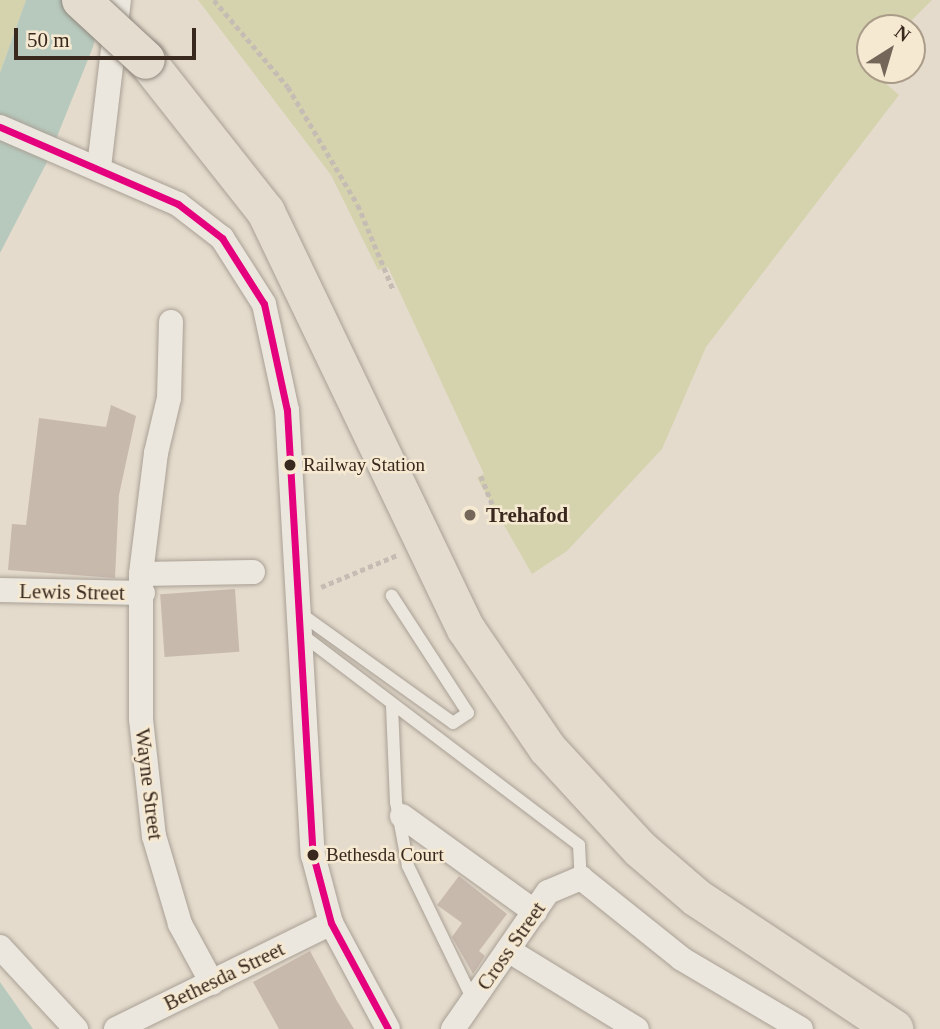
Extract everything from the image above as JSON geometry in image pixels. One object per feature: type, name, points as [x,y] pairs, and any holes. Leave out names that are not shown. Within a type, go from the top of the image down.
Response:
[{"type":"main road","points":[[81,0],[146,60],[266,212],[466,629],[548,749],[640,849],[697,898],[894,1029]]},
{"type":"street","points":[[99,167],[119,0]]},
{"type":"street","points":[[0,127],[99,167],[178,204],[222,238],[264,304],[288,410],[301,615],[306,792],[313,856],[331,923],[388,1029]]},
{"type":"street","name":"Wayne Street","points":[[171,322],[169,398],[142,584],[141,719],[154,836],[180,924],[212,983]]},
{"type":"street","points":[[142,584],[253,572]]},
{"type":"street","name":"Lewis Street","points":[[0,590],[142,584]]},
{"type":"street","points":[[401,816],[535,912]]},
{"type":"street","points":[[581,878],[682,959],[801,1029]]},
{"type":"street","name":"Cross Street","points":[[453,1029],[548,892],[581,878]]},
{"type":"street","name":"Bethesda Street","points":[[116,1029],[331,923]]},
{"type":"street","points":[[0,947],[76,1029]]},
{"type":"street","points":[[508,950],[637,1029]]},
{"type":"lane","points":[[301,615],[453,723],[468,713],[392,596]]},
{"type":"lane","points":[[301,615],[392,706],[579,845],[581,878]]},
{"type":"lane","points":[[392,706],[408,866],[473,1000]]},
{"type":"path","points":[[214,0],[288,87],[358,205],[393,289]]},
{"type":"path","points":[[481,476],[495,510]]},
{"type":"path","points":[[301,615],[404,552]]},
{"type":"shaded area","points":[[0,0],[26,0],[0,73]]},
{"type":"shaded area","points":[[26,0],[104,0],[93,47],[46,164],[0,253],[0,73]]},
{"type":"shaded area","points":[[198,0],[932,0],[918,14],[856,14],[856,84],[886,84],[899,95],[706,347],[662,449],[567,551],[532,574],[477,478],[484,474],[388,267],[378,270],[331,175]]},
{"type":"shaded area","points":[[0,982],[33,1029],[0,1029]]},
{"type":"building","points":[[111,405],[136,416],[119,495],[115,578],[8,570],[12,524],[26,525],[39,418],[106,427]]},
{"type":"building","points":[[235,589],[239,652],[165,657],[160,594]]},
{"type":"building","points":[[459,876],[507,914],[479,951],[485,956],[473,974],[452,937],[462,923],[437,905]]},
{"type":"building","points":[[310,951],[354,1029],[279,1029],[253,982]]},
{"type":"transit line","points":[[0,127],[178,204],[222,238],[264,304],[287,410],[313,855],[331,923],[388,1029]]},
{"type":"place","name":"Railway Station","points":[[290,465]]},
{"type":"place","name":"Trehafod","points":[[470,515]]},
{"type":"place","name":"Bethesda Court","points":[[313,855]]}]
